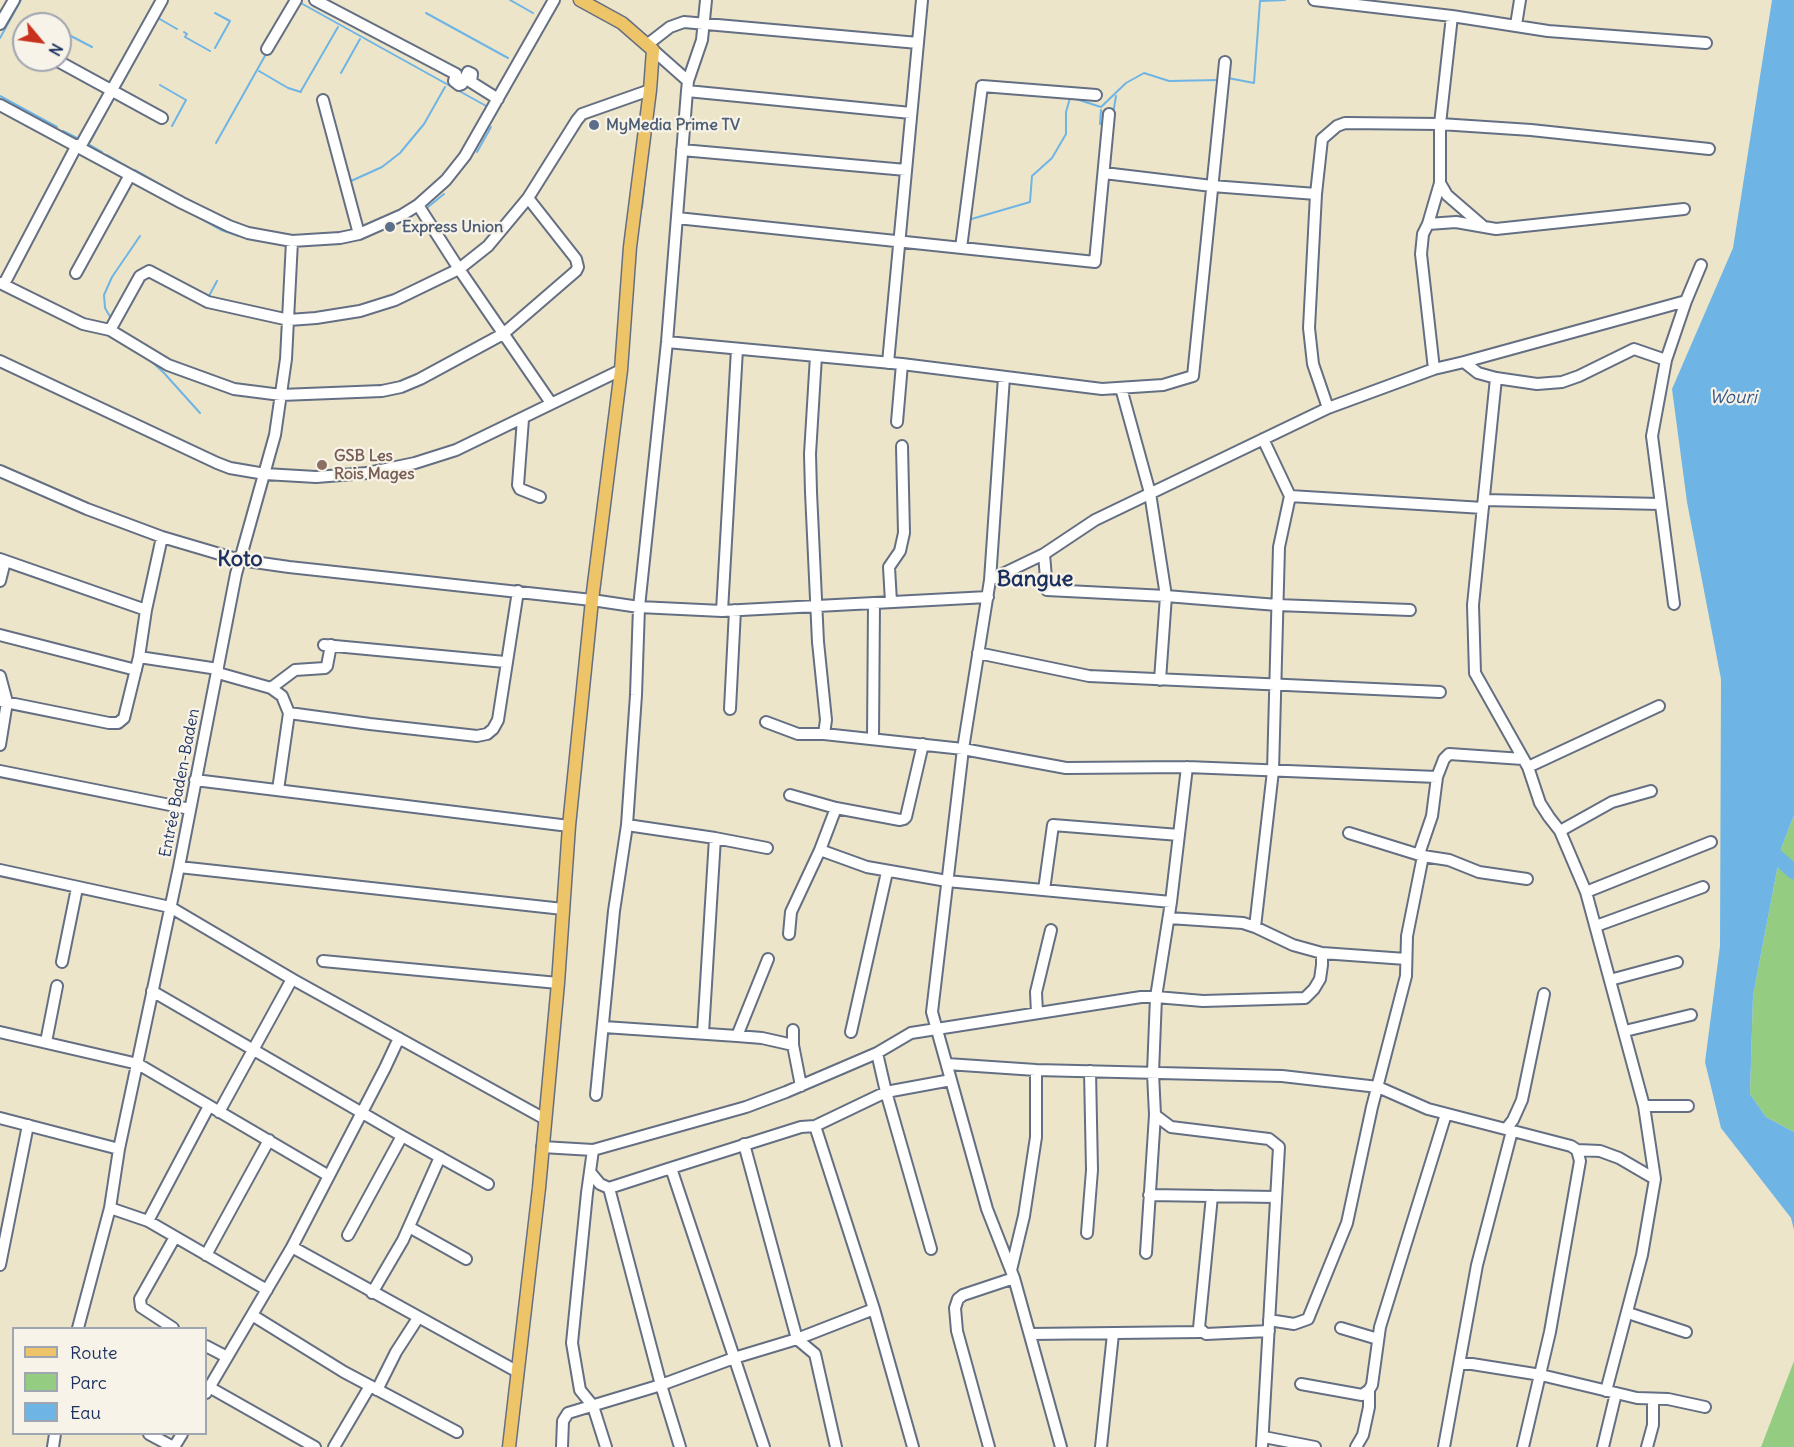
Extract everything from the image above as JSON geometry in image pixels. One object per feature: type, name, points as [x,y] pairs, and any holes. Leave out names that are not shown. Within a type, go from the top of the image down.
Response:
[{"type":"main road","points":[[509,1447],[543,1147],[569,826],[592,600],[621,370],[630,247],[650,90],[650,47],[622,23],[580,0]]},
{"type":"street","points":[[0,24],[14,0]]},
{"type":"street","points":[[162,0],[2,283],[83,324],[110,330],[168,365],[234,389],[281,395],[382,391],[401,387],[420,379],[503,334],[576,271],[578,267],[576,260],[528,198]]},
{"type":"street","points":[[267,49],[296,0]]},
{"type":"street","points":[[315,0],[456,75],[454,81],[459,85],[462,84],[468,72],[472,75],[471,82],[498,99]]},
{"type":"street","points":[[0,105],[229,226],[268,238],[292,241],[327,240],[359,234],[382,225],[418,205],[457,168],[554,0]]},
{"type":"street","points":[[888,363],[922,0]]},
{"type":"street","points":[[1314,0],[1600,36],[1706,43]]},
{"type":"street","points":[[1516,25],[1520,0]]},
{"type":"street","points":[[596,1095],[614,912],[627,825],[639,608],[667,342],[687,86],[702,39],[703,2]]},
{"type":"street","points":[[1434,369],[1421,254],[1423,234],[1440,183],[1440,124],[1452,16]]},
{"type":"street","points":[[912,113],[687,86],[650,47],[670,27],[684,22],[918,43]]},
{"type":"street","points":[[667,342],[902,364],[1086,388],[1163,385],[1193,376],[1225,62]]},
{"type":"street","points":[[72,69],[162,118]]},
{"type":"street","points":[[961,248],[982,86],[1096,95]]},
{"type":"street","points":[[110,330],[137,279],[149,271],[208,302],[289,320],[316,318],[378,306],[459,269],[488,246],[528,198],[582,114],[650,90]]},
{"type":"street","points":[[322,100],[359,234]]},
{"type":"street","points":[[677,218],[1095,262],[1109,114]]},
{"type":"street","points":[[1328,408],[1313,364],[1309,328],[1316,194],[1322,139],[1337,126],[1345,123],[1440,124],[1531,130],[1709,149]]},
{"type":"street","points":[[682,150],[906,170]]},
{"type":"street","points":[[1104,173],[1212,186],[1316,194]]},
{"type":"street","points":[[75,273],[130,175]]},
{"type":"street","points":[[1440,183],[1447,195],[1485,228]]},
{"type":"street","points":[[418,205],[551,403]]},
{"type":"street","points":[[1428,224],[1456,222],[1496,229],[1684,209]]},
{"type":"street","name":"Entrée Baden-Baden","points":[[79,1327],[110,1208],[119,1149],[179,867],[240,560],[275,435],[289,320],[292,241]]},
{"type":"street","points":[[1674,604],[1652,436],[1666,360],[1701,265]]},
{"type":"street","points":[[990,580],[1044,554],[1095,520],[1328,408],[1434,369],[1686,301]]},
{"type":"street","points":[[722,610],[736,349]]},
{"type":"street","points":[[1464,362],[1478,373],[1537,384],[1562,382],[1580,376],[1634,349],[1666,360]]},
{"type":"street","points":[[816,356],[810,473],[824,734]]},
{"type":"street","points":[[0,361],[230,468],[265,474],[316,477],[367,473],[415,463],[456,450],[621,370]]},
{"type":"street","points":[[897,422],[902,364]]},
{"type":"street","points":[[1004,377],[990,580],[963,749],[932,1002],[935,1029],[947,1064],[987,1209],[1013,1274],[1061,1447]]},
{"type":"street","points":[[1496,378],[1473,605],[1475,673],[1526,763],[1540,803],[1560,831],[1586,892],[1644,1106],[1655,1179],[1642,1255],[1611,1392],[1603,1447]]},
{"type":"street","points":[[1121,388],[1150,493],[1166,596],[1160,680]]},
{"type":"street","points":[[523,419],[518,485],[520,489],[540,497]]},
{"type":"street","points":[[1256,927],[1273,771],[1280,547],[1290,496],[1263,439]]},
{"type":"street","points":[[891,602],[889,567],[900,551],[904,533],[902,446]]},
{"type":"street","points":[[0,471],[77,505],[162,537],[240,560],[289,567],[518,591],[639,608],[735,610],[988,597]]},
{"type":"street","points":[[1290,496],[1483,504],[1661,504]]},
{"type":"street","points":[[3,701],[109,723],[118,723],[124,718],[139,657],[146,610],[162,537]]},
{"type":"street","points":[[1044,554],[1047,590],[1277,605],[1410,610]]},
{"type":"street","points":[[0,580],[2,560],[146,610]]},
{"type":"street","points":[[289,713],[477,736],[487,734],[498,720],[505,662],[518,591]]},
{"type":"street","points":[[873,739],[874,603]]},
{"type":"street","points":[[730,709],[735,610]]},
{"type":"street","points":[[0,634],[136,670]]},
{"type":"street","points":[[272,688],[295,670],[325,668],[328,645],[505,662]]},
{"type":"street","points":[[978,653],[1089,676],[1440,692]]},
{"type":"street","points":[[139,657],[218,671],[272,688],[282,696],[289,713],[278,790]]},
{"type":"street","points":[[0,676],[3,701],[0,745]]},
{"type":"street","points":[[1030,1334],[1201,1332],[1206,1334],[1294,1324],[1308,1319],[1347,1223],[1404,987],[1407,936],[1421,855],[1432,816],[1437,777],[1444,759],[1449,754],[1526,763],[1659,706]]},
{"type":"street","points":[[765,722],[802,735],[824,734],[963,749],[1066,768],[1187,766],[1437,777]]},
{"type":"street","points":[[790,795],[836,808],[904,819],[923,744]]},
{"type":"street","points":[[1146,1253],[1155,1115],[1153,1073],[1156,997],[1169,918],[1187,766]]},
{"type":"street","points":[[0,771],[190,809]]},
{"type":"street","points":[[195,780],[569,826]]},
{"type":"street","points":[[1560,831],[1611,801],[1651,791]]},
{"type":"street","points":[[789,934],[791,912],[820,850],[836,808]]},
{"type":"street","points":[[627,825],[767,848]]},
{"type":"street","points":[[1044,890],[1053,825],[1179,835]]},
{"type":"street","points":[[1349,833],[1421,855],[1449,860],[1479,872],[1527,879]]},
{"type":"street","points":[[703,1034],[715,838]]},
{"type":"street","points":[[1586,892],[1711,842]]},
{"type":"street","points":[[820,850],[887,872],[947,881],[1171,902]]},
{"type":"street","points":[[179,867],[563,909]]},
{"type":"street","points":[[0,870],[170,907],[292,979],[545,1119]]},
{"type":"street","points":[[851,1032],[887,872]]},
{"type":"street","points":[[1596,926],[1703,887]]},
{"type":"street","points":[[62,962],[77,888]]},
{"type":"street","points":[[1169,918],[1243,924],[1256,927],[1293,945],[1322,953],[1406,959]]},
{"type":"street","points":[[1037,1013],[1036,992],[1052,930]]},
{"type":"street","points":[[543,1147],[594,1150],[746,1107],[877,1053],[905,1036],[935,1029],[1141,997],[1203,1002],[1305,998],[1320,979],[1322,953]]},
{"type":"street","points":[[737,1036],[768,959]]},
{"type":"street","points":[[323,961],[558,983]]},
{"type":"street","points":[[1610,980],[1677,962]]},
{"type":"street","points":[[148,1221],[214,1109],[253,1050],[292,979]]},
{"type":"street","points":[[46,1042],[57,986]]},
{"type":"street","points":[[152,991],[488,1184]]},
{"type":"street","points":[[1444,1447],[1477,1265],[1509,1130],[1522,1100],[1544,994]]},
{"type":"street","points":[[1625,1032],[1691,1016]]},
{"type":"street","points":[[603,1027],[762,1038],[793,1045]]},
{"type":"street","points":[[793,1030],[793,1045],[801,1086]]},
{"type":"street","points":[[0,1032],[138,1064],[329,1176]]},
{"type":"street","points":[[315,1447],[207,1390],[292,1247],[399,1038]]},
{"type":"street","points":[[877,1053],[931,1249]]},
{"type":"street","points":[[947,1064],[1036,1070],[1282,1076],[1378,1087],[1403,1100],[1446,1114],[1571,1146],[1577,1150],[1600,1151],[1619,1158],[1655,1179]]},
{"type":"street","points":[[1013,1274],[1036,1137],[1036,1070]]},
{"type":"street","points":[[1087,1233],[1092,1170],[1090,1071]]},
{"type":"street","points":[[590,1172],[600,1184],[609,1188],[744,1144],[801,1127],[815,1126],[886,1092],[951,1080]]},
{"type":"street","points":[[1644,1106],[1688,1106]]},
{"type":"street","points":[[1301,1384],[1362,1395],[1372,1385],[1378,1339],[1446,1114]]},
{"type":"street","points":[[1155,1115],[1171,1127],[1269,1139],[1277,1144],[1280,1151],[1263,1442],[1315,1447]]},
{"type":"street","points":[[0,1118],[119,1149]]},
{"type":"street","points":[[0,1265],[28,1125]]},
{"type":"street","points":[[815,1126],[874,1309],[913,1447]]},
{"type":"street","points":[[348,1235],[402,1136]]},
{"type":"street","points":[[206,1255],[269,1140]]},
{"type":"street","points":[[744,1144],[796,1339],[815,1354],[836,1447]]},
{"type":"street","points":[[594,1150],[572,1343],[580,1390],[593,1406],[606,1447]]},
{"type":"street","points":[[1523,1447],[1540,1375],[1580,1161],[1577,1150]]},
{"type":"street","points":[[372,1293],[409,1227],[440,1157]]},
{"type":"street","points":[[671,1168],[764,1447]]},
{"type":"street","points":[[609,1188],[661,1385],[680,1447]]},
{"type":"street","points":[[1149,1195],[1276,1197]]},
{"type":"street","points":[[1201,1332],[1198,1328],[1212,1196]]},
{"type":"street","points":[[110,1208],[148,1221],[267,1290]]},
{"type":"street","points":[[409,1227],[466,1259]]},
{"type":"street","points":[[170,1327],[141,1307],[140,1299],[175,1237]]},
{"type":"street","points":[[292,1247],[518,1372]]},
{"type":"street","points":[[989,1447],[957,1331],[955,1308],[958,1299],[963,1295],[1013,1274]]},
{"type":"street","points":[[562,1447],[563,1421],[568,1413],[661,1385],[734,1358],[796,1339],[874,1309]]},
{"type":"street","points":[[1628,1313],[1686,1332]]},
{"type":"street","points":[[252,1315],[374,1388],[457,1432]]},
{"type":"street","points":[[334,1447],[418,1318]]},
{"type":"street","points":[[1341,1328],[1378,1339]]},
{"type":"street","points":[[1101,1447],[1113,1334]]},
{"type":"street","points":[[207,1347],[227,1357]]},
{"type":"street","points":[[1460,1364],[1540,1375],[1636,1398],[1668,1399],[1705,1407]]},
{"type":"street","points":[[1356,1447],[1363,1435],[1369,1407],[1369,1390]]},
{"type":"street","points":[[1647,1447],[1653,1425],[1653,1398]]},
{"type":"street","points":[[151,1435],[173,1447]]},
{"type":"green space","points":[[1794,815],[1794,1132],[1766,1117],[1750,1094],[1753,996],[1781,849]]},
{"type":"green space","points":[[1794,1361],[1794,1447],[1761,1447]]},
{"type":"water","name":"Wouri","points":[[1772,0],[1794,0],[1794,815],[1781,849],[1753,996],[1750,1094],[1766,1117],[1794,1132],[1794,1230],[1791,1218],[1721,1128],[1705,1062],[1720,946],[1721,679],[1687,502],[1672,389],[1733,248]]},
{"type":"waterway","points":[[0,38],[21,0]]},
{"type":"waterway","points":[[510,0],[533,13]]},
{"type":"waterway","points":[[1228,78],[1254,83],[1260,1],[1285,0]]},
{"type":"waterway","points":[[299,2],[488,107]]},
{"type":"waterway","points":[[215,13],[230,21],[215,48]]},
{"type":"waterway","points":[[426,13],[508,58]]},
{"type":"waterway","points":[[119,89],[158,18],[177,29]]},
{"type":"waterway","points":[[301,91],[338,27]]},
{"type":"waterway","points":[[184,32],[187,34],[185,37],[210,51]]},
{"type":"waterway","points":[[72,37],[92,47]]},
{"type":"waterway","points":[[341,73],[360,39]]},
{"type":"waterway","points":[[216,143],[266,54]]},
{"type":"waterway","points":[[259,71],[288,88],[301,92]]},
{"type":"waterway","points":[[1076,99],[1101,107],[1126,83],[1144,73],[1169,81],[1219,80]]},
{"type":"waterway","points":[[160,85],[186,100],[172,126]]},
{"type":"waterway","points":[[351,181],[382,167],[400,153],[424,124],[445,87]]},
{"type":"waterway","points":[[0,96],[57,127]]},
{"type":"waterway","points":[[1113,114],[1116,96]]},
{"type":"waterway","points":[[90,142],[114,97]]},
{"type":"waterway","points":[[968,220],[1030,202],[1032,176],[1052,158],[1066,134],[1066,112],[1070,98]]},
{"type":"waterway","points":[[1100,124],[1101,110]]},
{"type":"waterway","points":[[477,152],[491,127]]},
{"type":"waterway","points":[[63,131],[79,139]]},
{"type":"waterway","points":[[328,141],[335,164]]},
{"type":"waterway","points":[[90,145],[102,152]]},
{"type":"waterway","points":[[107,155],[128,167]]},
{"type":"waterway","points":[[135,170],[163,186]]},
{"type":"waterway","points":[[644,187],[645,177]]},
{"type":"waterway","points":[[642,208],[644,189]]},
{"type":"waterway","points":[[428,207],[444,194]]},
{"type":"waterway","points":[[185,210],[221,230],[239,236]]},
{"type":"waterway","points":[[112,320],[105,308],[104,295],[112,277],[140,236]]},
{"type":"waterway","points":[[200,292],[209,296],[217,281]]},
{"type":"waterway","points":[[150,360],[200,413]]},
{"type":"waterway","points":[[1765,846],[1794,872]]},
{"type":"place","name":"MyMedia Prime TV","points":[[594,125]]},
{"type":"place","name":"Express Union","points":[[390,227]]},
{"type":"place","name":"GSB Les Rois Mages","points":[[322,465]]},
{"type":"district","name":"Koto","points":[[240,560]]},
{"type":"district","name":"Bangue","points":[[1035,580]]}]
